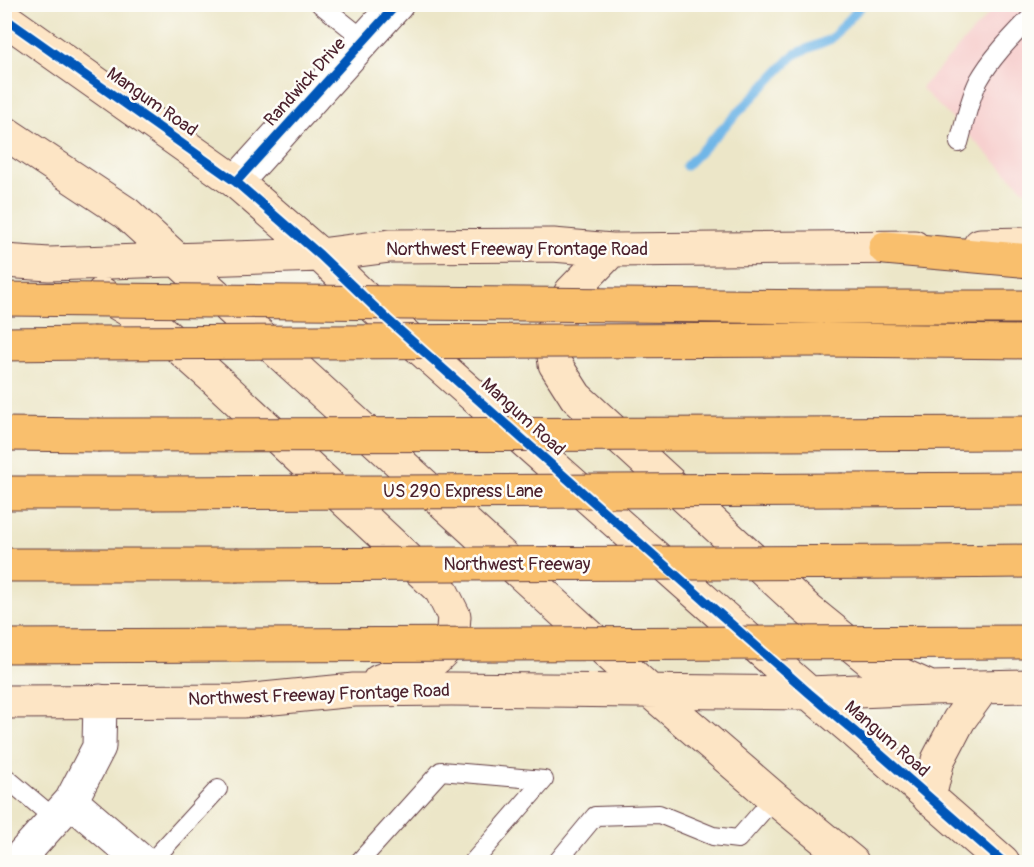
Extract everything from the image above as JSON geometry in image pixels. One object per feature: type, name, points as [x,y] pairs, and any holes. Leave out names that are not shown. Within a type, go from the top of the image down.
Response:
[{"type":"highway","points":[[885,248],[1029,261]]},
{"type":"highway","points":[[4,298],[798,307],[1029,307]]},
{"type":"highway","points":[[4,344],[800,340],[1029,342]]},
{"type":"highway","points":[[4,434],[1029,433]]},
{"type":"highway","name":"US 290 Express Lane","points":[[4,492],[1029,489]]},
{"type":"highway","name":"Northwest Freeway","points":[[4,565],[1029,561]]},
{"type":"highway","points":[[4,646],[1029,642]]},
{"type":"main road","name":"Mangum Road","points":[[4,18],[236,182],[320,255],[387,319],[1003,862]]},
{"type":"main road","points":[[4,132],[126,213],[651,692],[852,862]]},
{"type":"main road","name":"Northwest Freeway Frontage Road","points":[[4,261],[49,264],[320,255],[390,246],[553,245],[612,250],[885,248],[1029,244]]},
{"type":"main road","points":[[612,250],[571,292],[551,333],[555,364],[576,397],[808,610],[871,661],[930,688]]},
{"type":"main road","points":[[49,264],[154,325],[441,590],[454,616],[452,642],[436,657],[420,666],[354,690]]},
{"type":"main road","name":"Northwest Freeway Frontage Road","points":[[4,702],[243,701],[354,690],[809,693],[1029,686]]},
{"type":"main road","points":[[929,798],[938,760],[960,720],[982,687]]},
{"type":"street","name":"Randwick Drive","points":[[236,182],[397,4]]},
{"type":"street","points":[[16,862],[63,810],[99,747],[100,701]]},
{"type":"street","points":[[63,810],[142,862]]},
{"type":"lane","points":[[320,4],[365,40]]},
{"type":"lane","points":[[959,143],[969,105],[979,81],[990,64],[1029,18]]},
{"type":"lane","points":[[359,862],[441,771],[544,780],[473,862]]},
{"type":"lane","points":[[4,776],[63,810]]},
{"type":"lane","points":[[151,862],[218,789]]},
{"type":"lane","points":[[557,862],[596,816],[658,814],[713,836],[738,839],[774,798]]},
{"type":"shaded area","points":[[997,5],[1029,5],[1029,190],[1025,191],[921,88]]},
{"type":"waterway","points":[[686,166],[795,54],[831,39],[863,4]]},
{"type":"cycle path","points":[[236,182],[397,4]]},
{"type":"cycle path","points":[[4,18],[236,182],[320,255],[387,319],[1003,862]]}]
